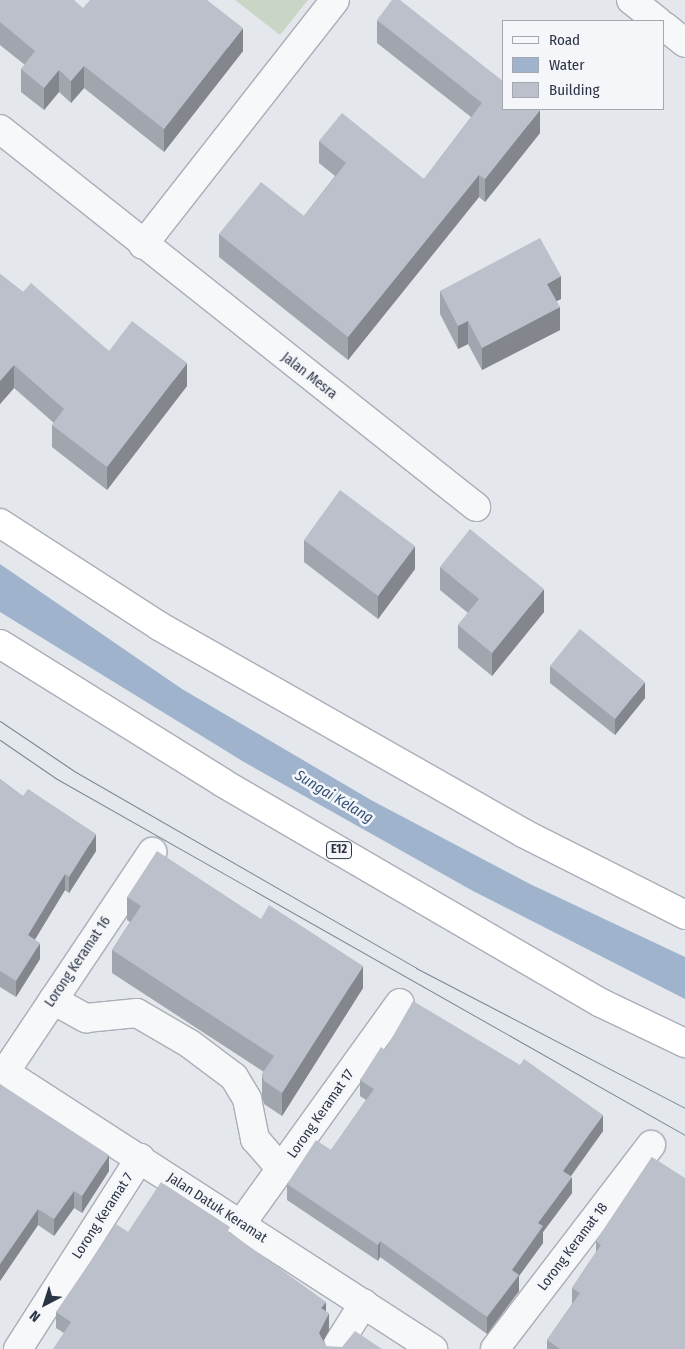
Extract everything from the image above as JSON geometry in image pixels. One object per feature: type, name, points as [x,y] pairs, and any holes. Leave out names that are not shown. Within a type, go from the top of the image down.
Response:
[{"type":"highway","points":[[0,523],[168,631],[523,833],[685,915]]},
{"type":"highway","name":"E12","points":[[0,644],[223,783],[601,1003],[685,1043]]},
{"type":"street","points":[[143,245],[334,0]]},
{"type":"street","points":[[631,0],[657,20]]},
{"type":"street","points":[[665,27],[685,43]]},
{"type":"street","name":"Jalan Mesra","points":[[0,129],[143,245],[476,507]]},
{"type":"street","name":"Lorong Keramat 16","points":[[2,1071],[53,1000],[152,852]]},
{"type":"street","points":[[53,1000],[86,1018],[137,1013],[190,1044],[234,1077],[247,1099],[255,1139],[281,1169]]},
{"type":"street","name":"Lorong Keramat 17","points":[[241,1224],[400,1003]]},
{"type":"street","name":"Jalan Datuk Keramat","points":[[2,1071],[364,1302],[434,1349]]},
{"type":"street","name":"Lorong Keramat 18","points":[[495,1349],[651,1145]]},
{"type":"street","name":"Lorong Keramat 7","points":[[18,1349],[140,1158]]},
{"type":"street","points":[[335,1349],[364,1302]]},
{"type":"green space","points":[[235,0],[308,0],[280,35]]},
{"type":"water","name":"Sungai Kelang","points":[[0,564],[182,689],[371,800],[530,884],[685,957],[685,999],[473,891],[244,762],[0,612]]},
{"type":"building","points":[[0,0],[74,0],[83,8],[90,0],[207,0],[243,28],[164,129],[84,66],[71,81],[59,70],[44,88],[21,69],[35,51],[0,22]]},
{"type":"building","points":[[392,0],[400,0],[502,80],[502,110],[540,110],[485,179],[479,175],[348,337],[219,234],[261,182],[304,216],[346,163],[319,141],[342,113],[424,179],[482,103],[377,20]]},
{"type":"building","points":[[540,238],[561,276],[547,284],[560,307],[482,348],[468,321],[458,326],[440,291]]},
{"type":"building","points":[[0,274],[23,292],[31,283],[109,351],[132,321],[187,363],[107,467],[52,425],[64,409],[14,365],[0,381]]},
{"type":"building","points":[[340,490],[415,546],[378,596],[304,540]]},
{"type":"building","points":[[470,529],[544,589],[492,653],[458,625],[479,599],[440,567]]},
{"type":"building","points":[[580,629],[645,682],[615,719],[550,666]]},
{"type":"building","points":[[0,779],[23,796],[28,789],[96,834],[69,877],[65,874],[28,935],[40,943],[16,981],[0,971]]},
{"type":"building","points":[[157,851],[261,919],[269,905],[363,966],[282,1093],[264,1081],[262,1074],[274,1056],[112,950],[141,906],[127,897]]},
{"type":"building","points":[[413,1001],[520,1065],[524,1059],[603,1115],[563,1171],[572,1177],[538,1223],[543,1226],[512,1270],[519,1275],[487,1317],[380,1241],[378,1245],[287,1184],[316,1140],[331,1150],[374,1089],[360,1080],[381,1047],[385,1050]]},
{"type":"building","points":[[0,1084],[109,1155],[82,1196],[74,1191],[54,1219],[38,1209],[0,1264]]},
{"type":"building","points":[[652,1157],[685,1178],[685,1349],[560,1349],[547,1340],[580,1293],[572,1288],[601,1245],[596,1241]]},
{"type":"building","points":[[161,1182],[230,1227],[228,1231],[326,1302],[321,1308],[329,1313],[319,1333],[326,1346],[342,1347],[355,1331],[382,1349],[53,1349],[71,1322],[56,1312],[116,1224],[128,1232]]},
{"type":"tram line","points":[[0,721],[74,771],[416,968],[685,1108]]},
{"type":"tram line","points":[[0,740],[57,779],[685,1135]]}]
